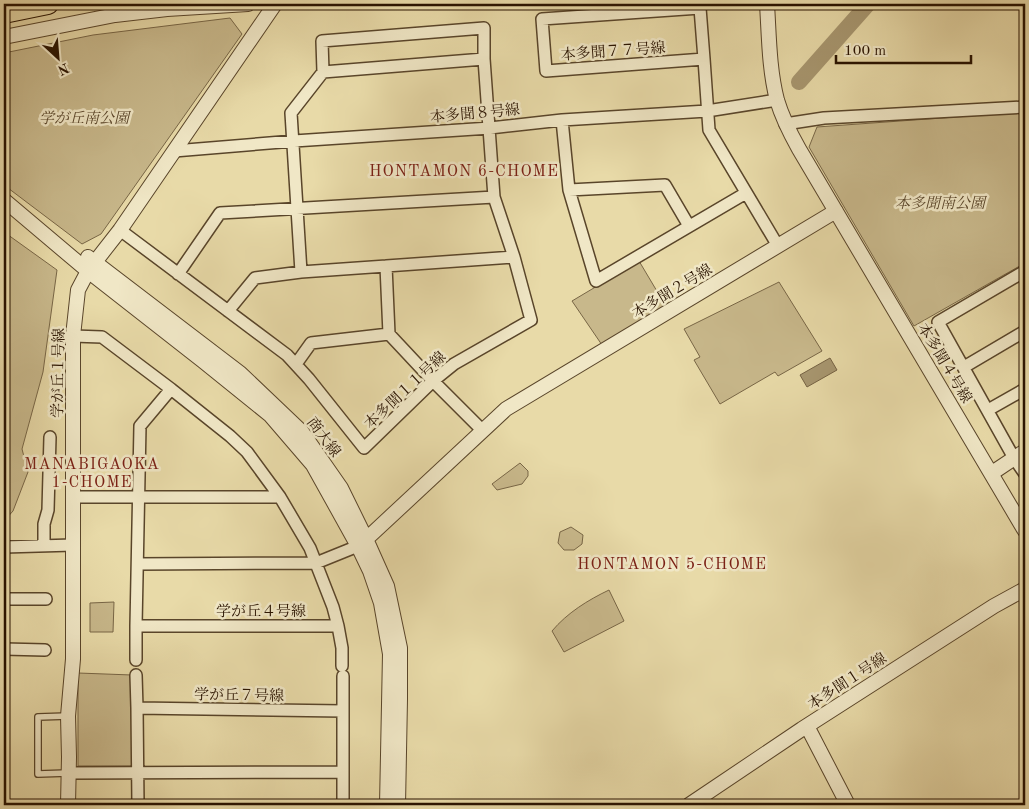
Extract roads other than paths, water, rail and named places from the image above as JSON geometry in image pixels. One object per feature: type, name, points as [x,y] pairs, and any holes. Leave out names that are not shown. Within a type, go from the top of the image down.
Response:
[{"type":"highway","points":[[4,13],[48,4]]},
{"type":"street","points":[[4,37],[115,15],[168,9],[248,4]]},
{"type":"street","name":"学が丘１号線","points":[[68,805],[68,716],[73,668],[73,336],[78,290],[91,266],[120,230],[275,4]]},
{"type":"street","points":[[767,4],[773,77],[777,100],[785,124],[836,211]]},
{"type":"street","name":"本多聞７７号線","points":[[704,59],[546,71],[542,19],[700,8],[704,59],[707,111],[709,130],[778,246]]},
{"type":"street","name":"本多聞１１号線","points":[[120,230],[287,355],[364,448],[433,381],[454,364],[531,320],[514,257],[494,197],[484,59],[484,28],[322,41],[323,72]]},
{"type":"street","points":[[301,272],[291,113],[323,72],[484,59]]},
{"type":"street","name":"本多聞８号線","points":[[174,151],[490,128],[562,120],[707,111],[777,100]]},
{"type":"street","points":[[785,124],[824,118],[1025,107]]},
{"type":"street","points":[[562,120],[569,190],[596,281],[746,193]]},
{"type":"street","points":[[569,190],[665,184],[689,226]]},
{"type":"street","points":[[178,274],[220,213],[494,197]]},
{"type":"street","name":"商大線","points":[[4,200],[240,374],[302,432],[341,488],[362,543],[381,604],[390,654],[387,805]]},
{"type":"street","name":"本多聞２号線","points":[[362,543],[506,409],[836,211]]},
{"type":"street","name":"本多聞４号線","points":[[836,211],[1025,532]]},
{"type":"street","points":[[228,312],[255,278],[301,272],[514,257]]},
{"type":"street","points":[[386,266],[388,334],[482,430]]},
{"type":"street","points":[[1025,270],[938,322],[988,410],[1020,455],[1025,474]]},
{"type":"street","points":[[964,367],[1025,330]]},
{"type":"street","points":[[296,364],[311,343],[388,334]]},
{"type":"street","points":[[73,336],[102,337],[230,436],[247,452],[280,497],[296,523],[316,563],[333,607],[342,648],[343,805]]},
{"type":"street","points":[[988,410],[1025,388]]},
{"type":"street","points":[[136,660],[140,426],[171,389]]},
{"type":"street","points":[[44,546],[44,524],[48,510],[45,457],[50,437]]},
{"type":"street","points":[[992,473],[1020,455]]},
{"type":"street","points":[[73,496],[280,497]]},
{"type":"street","points":[[138,564],[316,563],[362,543]]},
{"type":"street","name":"商大線","points":[[362,543],[387,586],[400,648],[398,805]]},
{"type":"street","points":[[4,547],[73,545]]},
{"type":"street","name":"本多聞１号線","points":[[689,805],[807,726],[994,606],[1025,589]]},
{"type":"street","points":[[4,599],[46,599]]},
{"type":"street","name":"学が丘４号線","points":[[136,626],[338,626]]},
{"type":"street","points":[[4,649],[45,650]]},
{"type":"street","points":[[136,675],[138,805]]},
{"type":"street","name":"学が丘７号線","points":[[137,708],[343,711]]},
{"type":"street","points":[[807,726],[848,805]]},
{"type":"street","points":[[68,773],[343,772]]},
{"type":"lane","points":[[68,716],[38,717],[38,774],[68,773]]},
{"type":"waterway","points":[[799,82],[868,4]]},
{"type":"district","name":"HONTAMON 6-CHOME","points":[[464,170]]},
{"type":"district","name":"MANABIGAOKA 1-CHOME","points":[[92,472]]},
{"type":"district","name":"HONTAMON 5-CHOME","points":[[672,563]]},
{"type":"park label","name":"学が丘南公園","points":[[84,118]]},
{"type":"park label","name":"本多聞南公園","points":[[940,203]]}]
